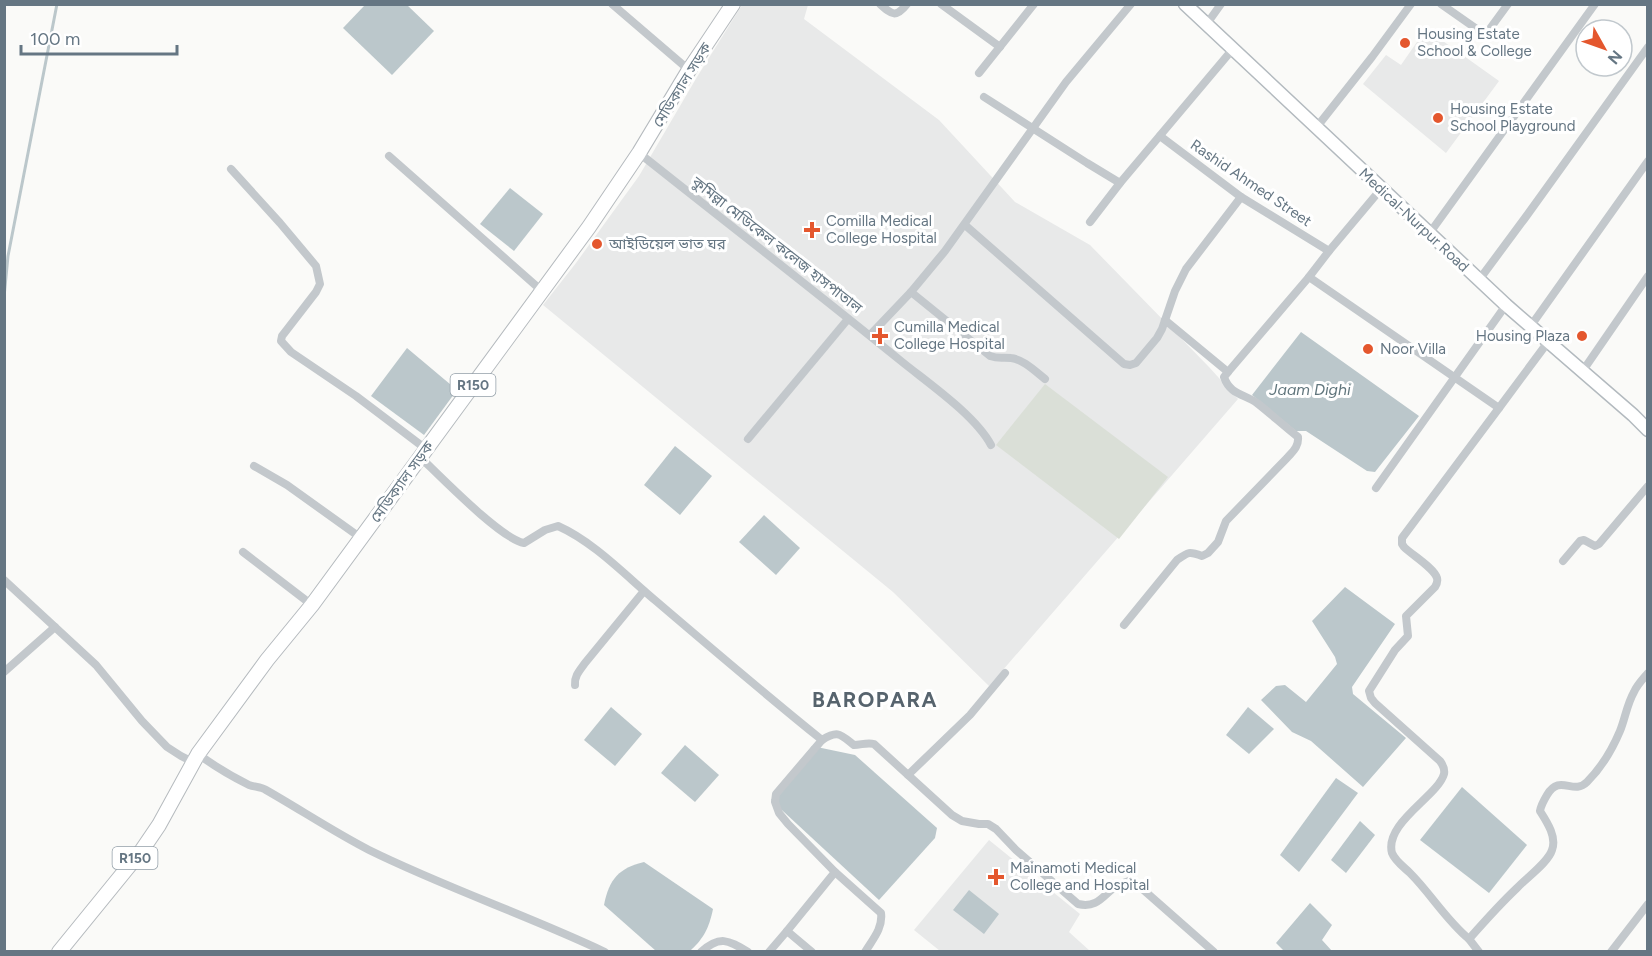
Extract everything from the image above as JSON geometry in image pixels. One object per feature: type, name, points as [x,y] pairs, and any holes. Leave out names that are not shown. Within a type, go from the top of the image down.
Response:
[{"type":"main road","name":"মেডিক্যাল সড়ক","points":[[59,951],[142,850],[159,825],[195,758],[267,660],[312,605],[589,227],[639,153],[689,70],[733,4]]},
{"type":"street","points":[[612,4],[689,70]]},
{"type":"street","points":[[880,4],[889,12],[896,14],[901,12],[907,4]]},
{"type":"street","points":[[941,4],[1000,47]]},
{"type":"street","points":[[980,73],[1034,4]]},
{"type":"street","points":[[870,335],[911,292],[965,225],[1066,82],[1131,4]]},
{"type":"street","name":"Medical-Nurpur Road","points":[[1185,4],[1429,234],[1647,430]]},
{"type":"street","points":[[1206,25],[1221,4]]},
{"type":"street","points":[[1316,128],[1411,4]]},
{"type":"street","points":[[1441,4],[1481,33],[1489,30],[1508,4]]},
{"type":"street","points":[[1429,234],[1595,4]]},
{"type":"street","points":[[1479,280],[1647,47]]},
{"type":"street","points":[[1090,222],[1232,50]]},
{"type":"street","points":[[984,97],[1120,183]]},
{"type":"street","name":"Rashid Ahmed Street","points":[[1160,136],[1241,197],[1329,251]]},
{"type":"street","name":"কুমিল্লা মেডিকেল কলেজ হাসপাতাল","points":[[639,153],[954,404],[981,429],[991,445]]},
{"type":"street","points":[[389,156],[542,291]]},
{"type":"street","points":[[1530,327],[1647,161]]},
{"type":"street","points":[[231,169],[316,266],[320,284],[282,336],[283,344],[291,352],[357,396],[423,453],[479,513],[511,538],[524,543],[544,530],[558,526],[575,535],[606,558],[756,687],[822,740]]},
{"type":"street","points":[[1124,625],[1177,560],[1186,553],[1192,552],[1202,556],[1208,553],[1218,542],[1226,521],[1295,449],[1298,437],[1254,401],[1241,396],[1228,386],[1224,377],[1382,189]]},
{"type":"street","points":[[965,225],[1124,364],[1130,365],[1136,363],[1157,338],[1186,269],[1241,197]]},
{"type":"street","points":[[1582,372],[1647,276]]},
{"type":"street","points":[[1309,277],[1499,408]]},
{"type":"street","points":[[911,292],[990,356],[1001,359],[1012,358],[1025,363],[1045,379]]},
{"type":"street","points":[[1376,488],[1506,305]]},
{"type":"street","points":[[748,439],[848,319]]},
{"type":"street","points":[[1165,320],[1228,372]]},
{"type":"street","points":[[1479,951],[1447,918],[1425,888],[1395,858],[1392,852],[1393,838],[1410,813],[1436,786],[1444,772],[1440,761],[1375,703],[1369,691],[1395,650],[1408,636],[1406,616],[1435,588],[1437,583],[1433,572],[1404,548],[1402,538],[1548,342]]},
{"type":"street","points":[[254,466],[287,484],[361,538]]},
{"type":"street","points":[[1563,561],[1580,541],[1584,540],[1595,546],[1599,544],[1647,486]]},
{"type":"street","points":[[243,552],[312,605]]},
{"type":"street","points":[[4,580],[96,665],[142,721],[167,747],[181,756],[195,758],[264,789],[327,828],[371,851],[481,900],[605,951]]},
{"type":"street","points":[[575,685],[574,680],[585,663],[644,591]]},
{"type":"street","points":[[4,672],[55,627]]},
{"type":"street","points":[[908,775],[970,716],[1005,673]]},
{"type":"street","points":[[1469,939],[1546,860],[1552,850],[1553,838],[1540,812],[1541,805],[1552,787],[1558,784],[1578,787],[1588,780],[1600,766],[1608,756],[1634,692],[1647,673]]},
{"type":"street","points":[[864,951],[879,930],[882,921],[881,913],[835,872],[779,813],[775,802],[776,794],[822,740],[832,734],[841,735],[854,745],[874,744],[952,815],[962,821],[987,824],[996,829],[1016,850],[1078,904],[1086,906],[1095,904],[1119,884],[1130,881],[1139,886],[1214,951]]},
{"type":"street","points":[[770,951],[835,872]]},
{"type":"street","points":[[1611,951],[1647,904]]},
{"type":"street","points":[[787,931],[812,951]]},
{"type":"street","points":[[701,951],[721,940],[748,951]]},
{"type":"shaded area","name":"Cumilla Medical College Hospital","points":[[742,5],[808,5],[804,19],[939,120],[1015,202],[1090,245],[1238,399],[989,686],[893,592],[543,305],[639,176]]},
{"type":"shaded area","name":"Housing Estate School Playground","points":[[1426,29],[1499,81],[1446,153],[1363,84],[1386,55],[1401,65]]},
{"type":"shaded area","points":[[1045,384],[1168,477],[1119,539],[996,445]]},
{"type":"shaded area","name":"Mainamoti Medical College and Hospital","points":[[989,840],[1080,914],[1069,932],[1090,951],[940,951],[914,930]]},
{"type":"water","points":[[406,4],[434,31],[392,75],[343,28],[365,5]]},
{"type":"water","points":[[510,188],[543,214],[514,251],[480,224]]},
{"type":"water","name":"Jaam Dighi","points":[[1301,332],[1419,416],[1375,472],[1367,471],[1306,431],[1296,431],[1252,395]]},
{"type":"water","points":[[407,348],[457,390],[424,435],[371,396]]},
{"type":"water","points":[[675,446],[712,476],[680,515],[644,485]]},
{"type":"water","points":[[764,515],[800,548],[776,575],[739,542]]},
{"type":"water","points":[[1345,587],[1395,624],[1352,687],[1353,694],[1406,738],[1363,787],[1311,741],[1292,732],[1261,700],[1276,686],[1285,685],[1306,702],[1337,664],[1312,621]]},
{"type":"water","points":[[611,707],[642,734],[615,766],[584,740]]},
{"type":"water","points":[[1248,707],[1274,729],[1249,754],[1226,735]]},
{"type":"water","points":[[685,745],[719,775],[695,802],[661,773]]},
{"type":"water","points":[[812,746],[855,755],[937,828],[935,838],[879,900],[771,800]]},
{"type":"water","points":[[1336,778],[1358,793],[1299,872],[1280,855]]},
{"type":"water","points":[[1462,787],[1527,845],[1489,893],[1420,840]]},
{"type":"water","points":[[1360,821],[1375,835],[1346,873],[1331,860]]},
{"type":"water","points":[[644,862],[713,909],[705,932],[690,951],[656,951],[604,905],[609,888],[617,876],[622,871]]},
{"type":"water","points":[[969,890],[999,914],[984,934],[953,910]]},
{"type":"water","points":[[1310,903],[1332,925],[1322,940],[1332,951],[1284,951],[1276,943]]},
{"type":"waterway","points":[[4,297],[8,256],[57,4]]},
{"type":"place","name":"Housing Estate School & College","points":[[1405,43]]},
{"type":"place","name":"Housing Estate School Playground","points":[[1438,118]]},
{"type":"place","name":"Comilla Medical College Hospital","points":[[812,230]]},
{"type":"place","name":"আইডিয়েল ভাত ঘর","points":[[597,244]]},
{"type":"place","name":"Cumilla Medical College Hospital","points":[[880,336]]},
{"type":"place","name":"Housing Plaza","points":[[1582,336]]},
{"type":"place","name":"Noor Villa","points":[[1368,349]]},
{"type":"place","name":"Mainamoti Medical College and Hospital","points":[[996,877]]},
{"type":"district","name":"BAROPARA","points":[[875,700]]}]
